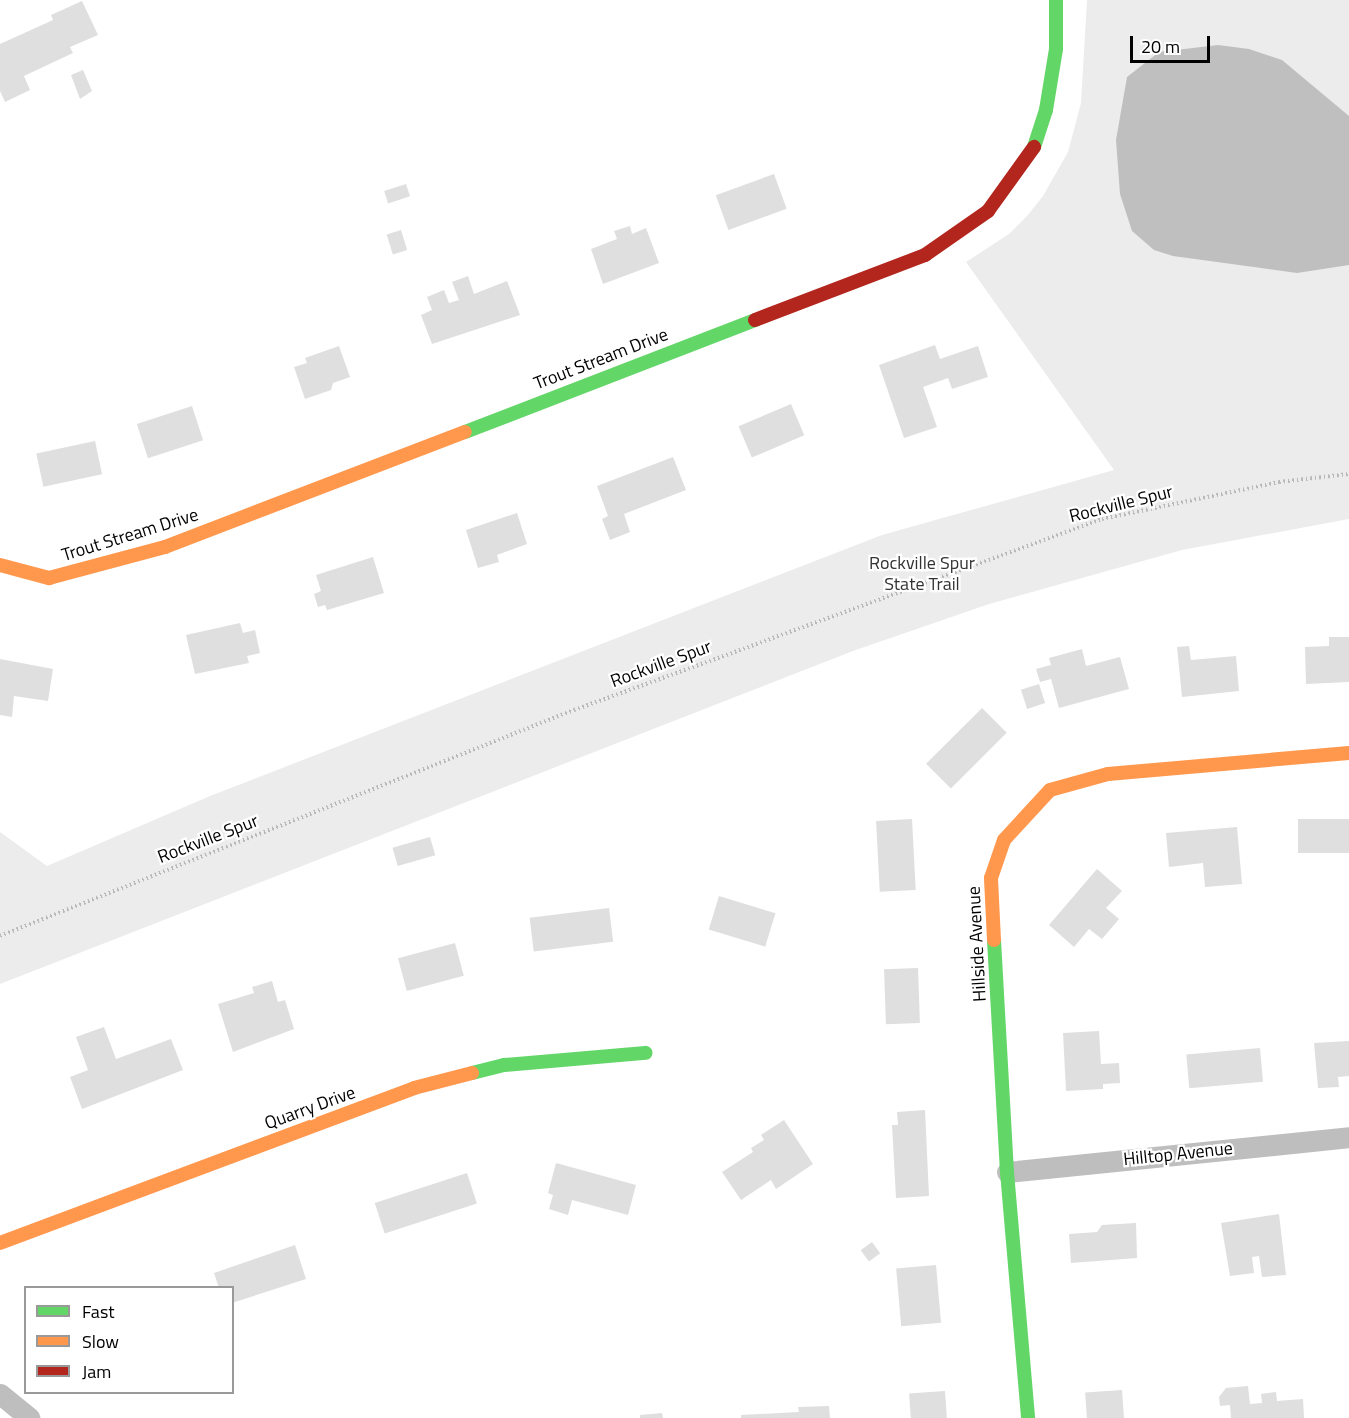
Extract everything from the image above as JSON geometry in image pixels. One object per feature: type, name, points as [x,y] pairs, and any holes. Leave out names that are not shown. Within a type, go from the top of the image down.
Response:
[{"type":"street","name":"Trout Stream Drive","points":[[0,565],[49,578],[165,547],[925,255],[988,211],[1032,152],[1046,110],[1056,50],[1056,0]]},
{"type":"street","name":"Hillside Avenue","points":[[1028,1418],[1007,1172],[991,878],[1004,840],[1050,790],[1108,774],[1349,753]]},
{"type":"street","name":"Quarry Drive","points":[[0,1243],[414,1088],[504,1065],[645,1053]]},
{"type":"street","name":"Hilltop Avenue","points":[[1007,1172],[1349,1137]]},
{"type":"street","points":[[0,1394],[30,1418]]},
{"type":"path","name":"Rockville Spur","points":[[0,936],[574,710],[1102,519],[1279,482],[1349,474]]},
{"type":"green space","name":"Rockville Spur State Trail","points":[[1087,0],[1349,0],[1349,519],[1182,550],[989,604],[853,651],[0,984],[0,832],[47,866],[210,796],[882,535],[1114,470],[966,262],[1009,234],[1027,216],[1043,196],[1068,152],[1081,103]]},
{"type":"shaded area","points":[[1218,45],[1249,49],[1282,60],[1349,116],[1349,265],[1297,273],[1173,256],[1154,250],[1132,231],[1120,194],[1116,140],[1127,77],[1159,52]]},
{"type":"building","points":[[82,1],[98,35],[70,47],[73,53],[24,76],[30,90],[5,102],[0,91],[0,44],[53,20],[51,15]]},
{"type":"building","points":[[83,70],[92,91],[80,99],[71,75]]},
{"type":"building","points":[[774,174],[787,209],[728,230],[716,195]]},
{"type":"building","points":[[406,184],[410,196],[388,203],[384,191]]},
{"type":"building","points":[[630,226],[632,234],[646,228],[659,263],[603,284],[591,249],[617,239],[614,231]]},
{"type":"building","points":[[401,230],[407,250],[393,254],[387,234]]},
{"type":"building","points":[[468,276],[474,294],[507,281],[520,315],[432,344],[421,315],[432,310],[427,297],[444,290],[449,303],[459,300],[452,282]]},
{"type":"building","points":[[935,345],[940,359],[978,346],[988,377],[952,389],[948,378],[923,387],[937,427],[904,438],[879,365]]},
{"type":"building","points":[[339,346],[350,377],[333,383],[331,390],[305,399],[294,367],[307,363],[305,358]]},
{"type":"building","points":[[791,404],[804,435],[752,458],[739,426]]},
{"type":"building","points":[[192,406],[203,440],[148,458],[137,424]]},
{"type":"building","points":[[95,441],[102,474],[43,487],[36,453]]},
{"type":"building","points":[[673,457],[686,490],[624,514],[630,532],[610,540],[602,519],[608,516],[597,486]]},
{"type":"building","points":[[517,513],[527,544],[497,555],[499,562],[478,568],[466,530]]},
{"type":"building","points":[[373,557],[384,593],[327,610],[325,605],[318,607],[314,594],[321,591],[316,575]]},
{"type":"building","points":[[240,623],[243,633],[255,630],[260,653],[247,656],[249,663],[195,674],[186,635]]},
{"type":"building","points":[[1329,637],[1349,637],[1349,682],[1306,684],[1305,647],[1329,646]]},
{"type":"building","points":[[1189,646],[1191,660],[1236,656],[1239,691],[1182,697],[1177,647]]},
{"type":"building","points":[[1082,649],[1086,666],[1120,657],[1129,689],[1059,708],[1051,679],[1040,682],[1036,669],[1051,665],[1049,658]]},
{"type":"building","points":[[0,659],[53,669],[48,701],[14,696],[12,717],[0,715]]},
{"type":"building","points":[[1039,684],[1045,703],[1027,709],[1021,690]]},
{"type":"building","points":[[982,708],[1007,733],[951,789],[926,764]]},
{"type":"building","points":[[912,819],[916,890],[880,892],[876,821]]},
{"type":"building","points":[[1298,819],[1349,819],[1349,853],[1298,853]]},
{"type":"building","points":[[1237,827],[1242,884],[1205,887],[1203,863],[1169,867],[1166,833]]},
{"type":"building","points":[[430,837],[435,855],[398,866],[393,848]]},
{"type":"building","points":[[1097,869],[1122,891],[1106,908],[1119,919],[1102,939],[1089,929],[1074,947],[1049,925]]},
{"type":"building","points":[[719,896],[775,913],[765,947],[709,929]]},
{"type":"building","points":[[609,908],[613,942],[534,951],[530,918]]},
{"type":"building","points":[[455,943],[464,976],[407,991],[398,958]]},
{"type":"building","points":[[918,968],[920,1023],[886,1024],[884,969]]},
{"type":"building","points":[[272,981],[278,1002],[285,1000],[294,1029],[233,1052],[218,1004],[254,993],[252,987]]},
{"type":"building","points":[[104,1027],[116,1059],[171,1039],[183,1070],[82,1109],[70,1077],[88,1070],[76,1037]]},
{"type":"building","points":[[1099,1031],[1101,1064],[1119,1063],[1120,1083],[1103,1084],[1103,1089],[1066,1091],[1063,1033]]},
{"type":"building","points":[[1349,1041],[1349,1076],[1338,1077],[1339,1087],[1318,1088],[1314,1043]]},
{"type":"building","points":[[1260,1048],[1263,1082],[1189,1088],[1186,1054]]},
{"type":"building","points":[[925,1110],[929,1196],[896,1198],[892,1125],[898,1125],[897,1112]]},
{"type":"building","points":[[784,1120],[813,1164],[776,1189],[771,1180],[741,1200],[722,1172],[753,1152],[751,1148],[764,1140],[761,1135]]},
{"type":"building","points":[[556,1163],[636,1185],[628,1215],[572,1200],[568,1215],[549,1209],[553,1195],[548,1193]]},
{"type":"building","points":[[467,1173],[477,1203],[385,1233],[375,1203]]},
{"type":"building","points":[[1279,1214],[1286,1275],[1262,1277],[1259,1256],[1252,1257],[1254,1273],[1230,1276],[1221,1223]]},
{"type":"building","points":[[1136,1223],[1137,1258],[1071,1263],[1069,1234],[1097,1232],[1102,1225]]},
{"type":"building","points":[[872,1242],[880,1253],[869,1262],[861,1250]]},
{"type":"building","points":[[295,1245],[306,1279],[234,1302],[234,1286],[218,1286],[214,1273]]},
{"type":"building","points":[[936,1265],[941,1323],[901,1326],[896,1268]]},
{"type":"building","points":[[1248,1386],[1250,1404],[1262,1403],[1261,1394],[1276,1392],[1277,1401],[1303,1399],[1304,1418],[1231,1418],[1230,1405],[1220,1406],[1219,1397],[1226,1388]]},
{"type":"building","points":[[1122,1390],[1124,1418],[1087,1418],[1085,1393]]},
{"type":"building","points":[[945,1391],[947,1418],[911,1418],[909,1394]]},
{"type":"building","points":[[829,1406],[830,1418],[741,1418],[741,1415],[799,1412],[798,1407]]},
{"type":"building","points":[[662,1413],[663,1418],[640,1418],[640,1415]]},
{"type":"traffic: fast","points":[[1034,147],[1046,110],[1056,49],[1056,0]]},
{"type":"traffic: fast","points":[[465,432],[755,320]]},
{"type":"traffic: fast","points":[[994,940],[1007,1172],[1028,1418]]},
{"type":"traffic: fast","points":[[472,1073],[504,1065],[645,1053]]},
{"type":"traffic: slow","points":[[0,565],[49,578],[165,547],[465,432]]},
{"type":"traffic: slow","points":[[994,940],[991,878],[1004,840],[1050,790],[1108,774],[1349,753]]},
{"type":"traffic: slow","points":[[0,1243],[414,1088],[472,1073]]},
{"type":"traffic: jam","points":[[755,320],[925,255],[988,211],[1034,147]]}]
